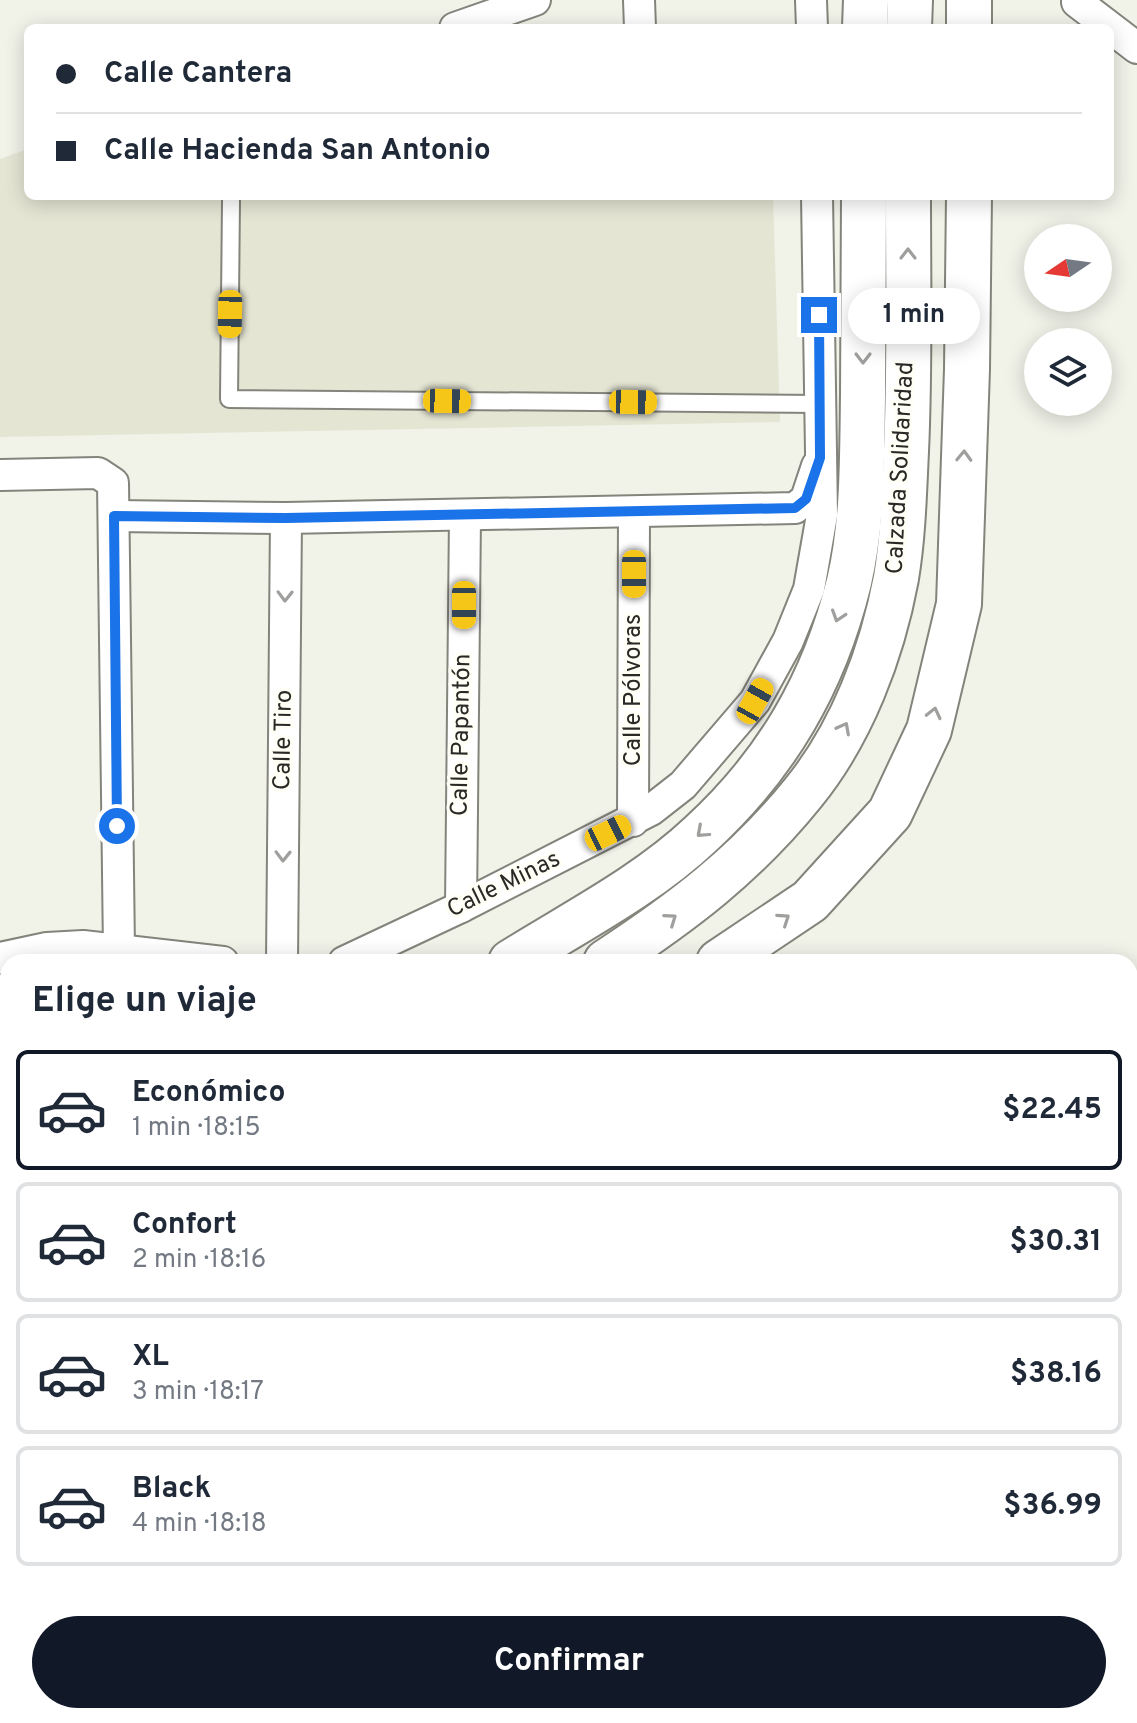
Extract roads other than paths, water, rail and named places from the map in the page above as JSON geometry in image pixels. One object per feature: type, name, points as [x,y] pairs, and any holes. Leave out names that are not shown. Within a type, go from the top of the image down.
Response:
[{"type":"main road","points":[[865,24],[866,0]]},
{"type":"main road","points":[[909,24],[910,0]]},
{"type":"main road","points":[[969,0],[969,24]]},
{"type":"main road","name":"Calzada Solidaridad","points":[[524,954],[630,888],[699,836],[757,775],[783,740],[816,677],[849,581],[856,544],[862,448],[864,200]]},
{"type":"main road","name":"Calzada Solidaridad","points":[[618,954],[690,905],[730,871],[771,829],[804,792],[825,762],[861,694],[886,622],[902,533],[908,406],[908,200]]},
{"type":"main road","points":[[731,954],[810,901],[890,813],[929,730],[959,604],[969,200]]},
{"type":"street","points":[[466,24],[535,0]]},
{"type":"street","points":[[639,0],[640,24]]},
{"type":"street","points":[[811,0],[812,24]]},
{"type":"street","points":[[1077,2],[1106,24]]},
{"type":"street","points":[[1114,30],[1137,48]]},
{"type":"street","name":"Calle Minas","points":[[361,954],[633,821],[683,785],[755,701],[788,641],[809,589],[822,515],[817,200]]},
{"type":"street","points":[[114,516],[286,518],[795,508],[806,499],[820,458]]},
{"type":"street","points":[[0,475],[98,473],[113,483],[119,950]]},
{"type":"street","name":"Calle Pólvoras","points":[[633,821],[634,512]]},
{"type":"street","name":"Calle Papantón","points":[[461,907],[465,515]]},
{"type":"street","name":"Calle Tiro","points":[[282,954],[286,518]]},
{"type":"street","points":[[19,954],[47,948],[83,946],[154,954]]},
{"type":"lane","points":[[231,201],[229,399],[820,412]]}]
